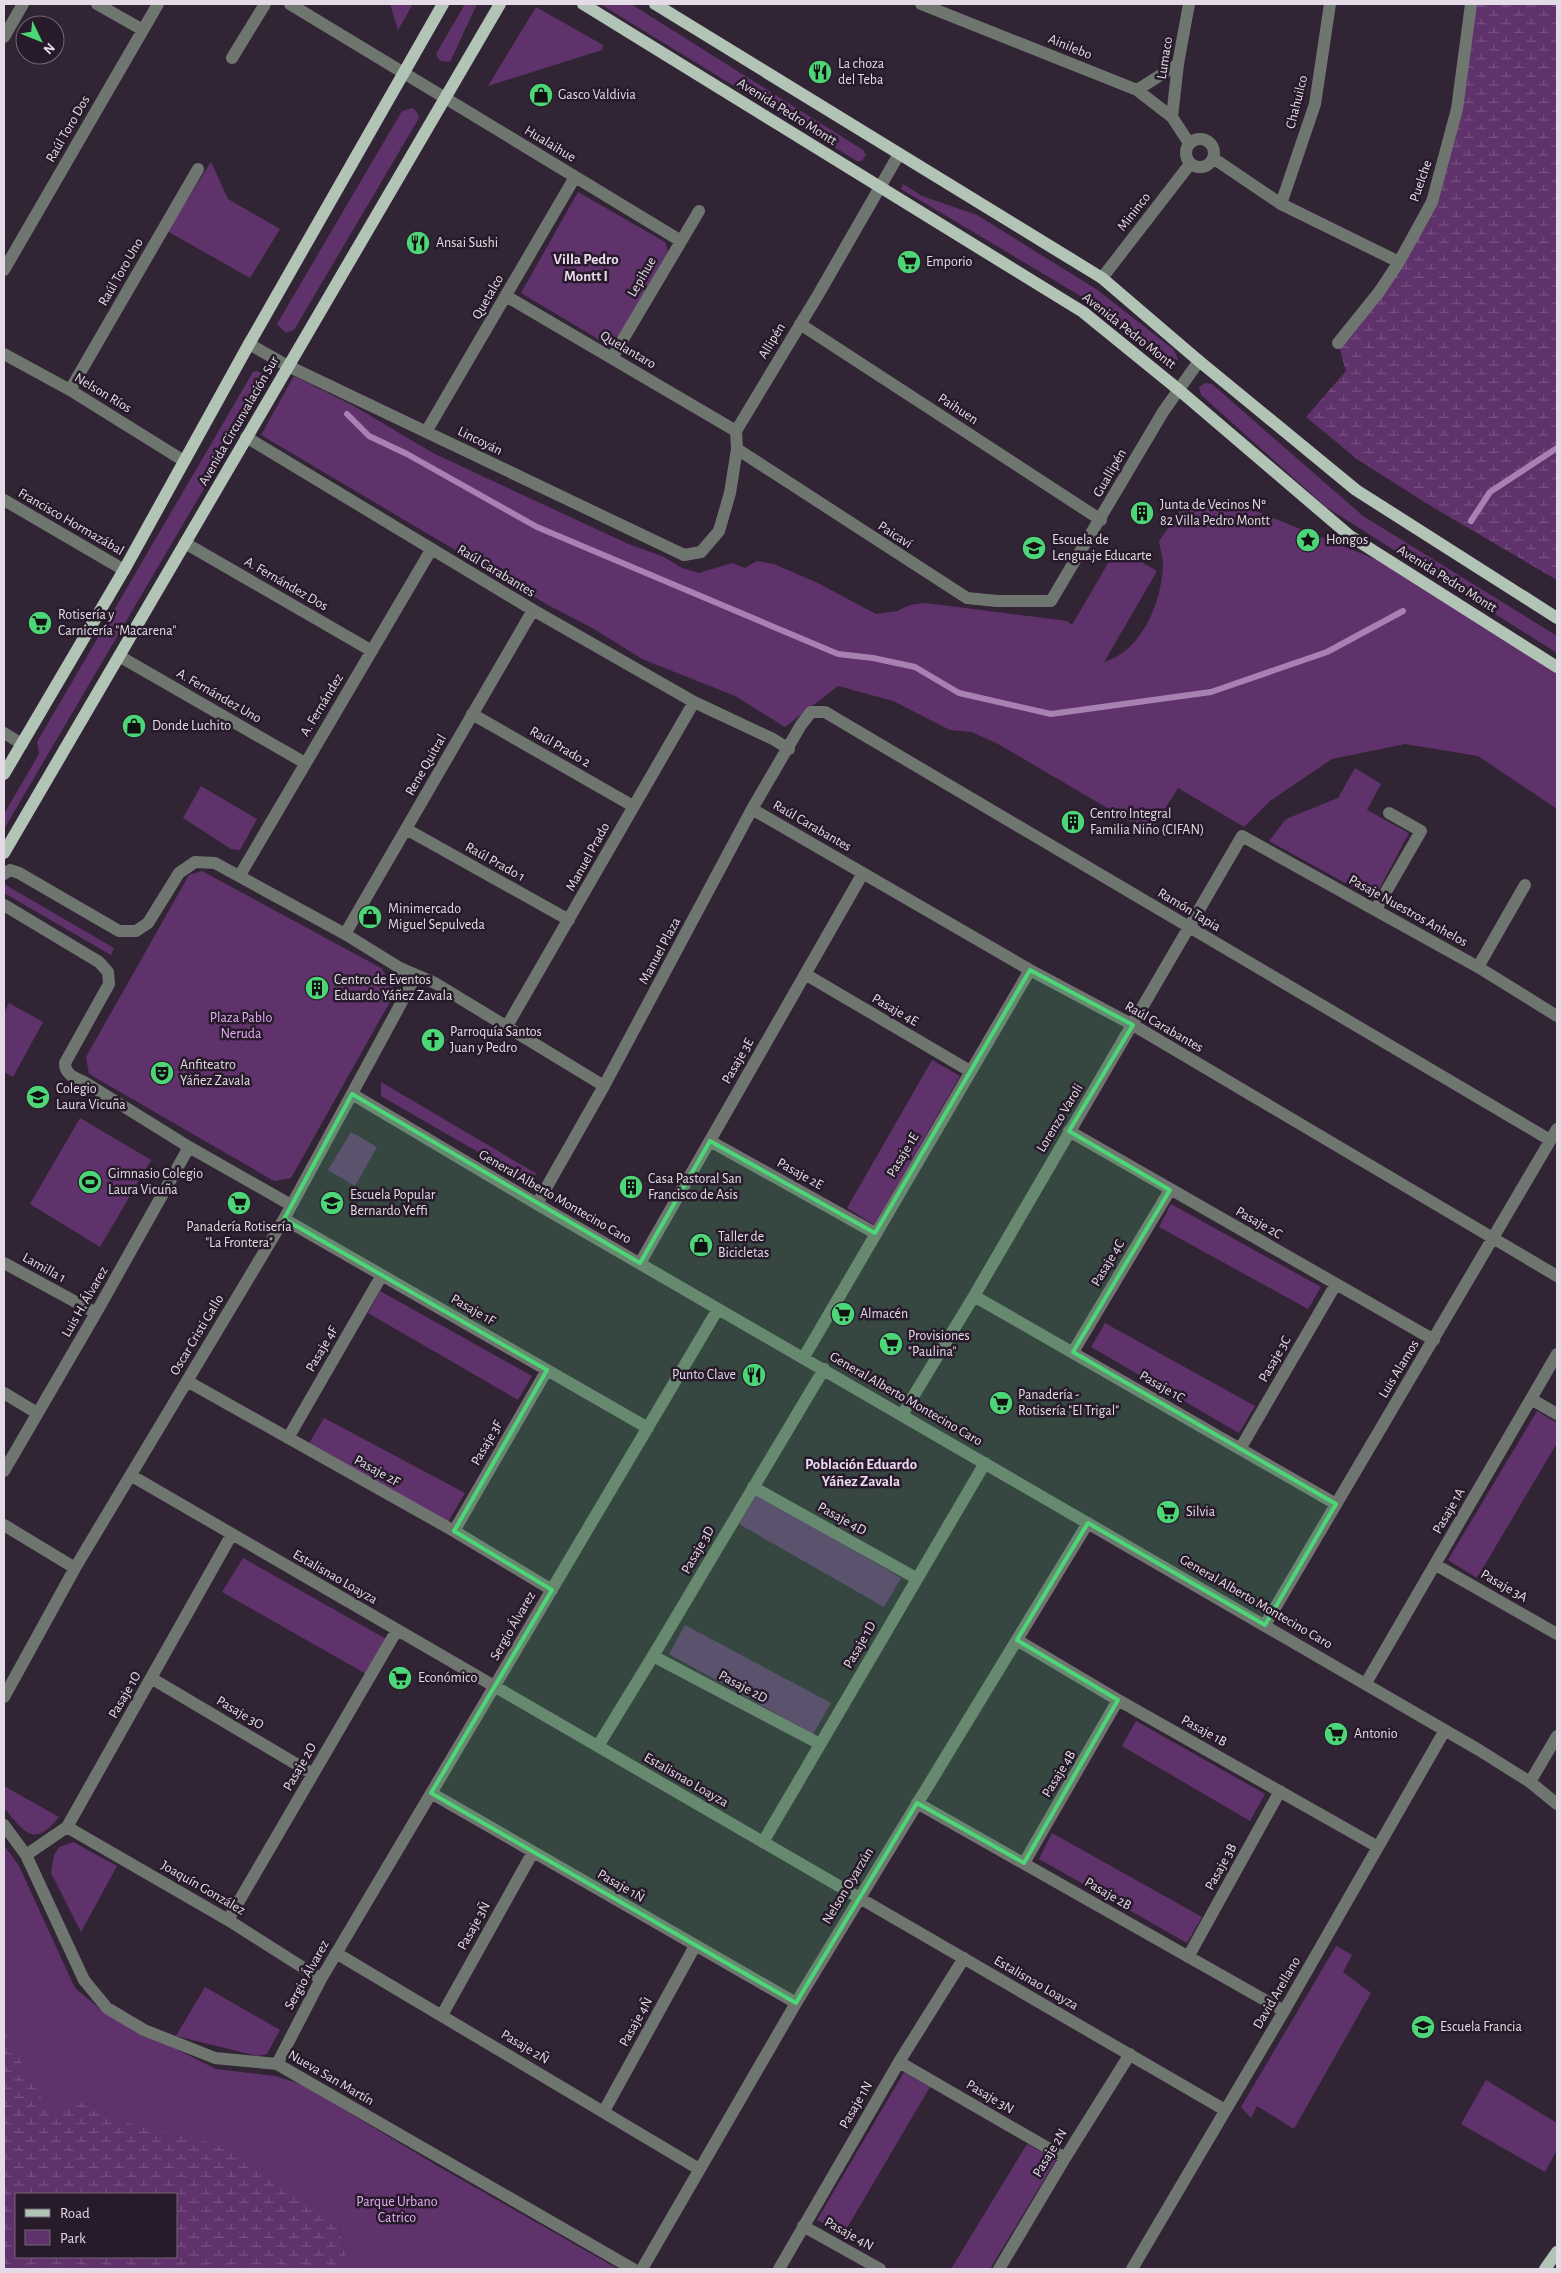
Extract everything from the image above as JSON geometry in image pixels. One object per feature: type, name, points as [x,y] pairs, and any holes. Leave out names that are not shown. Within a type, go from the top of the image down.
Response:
[{"type":"main road","name":"Avenida Circunvalación Sur","points":[[4,774],[124,570],[249,344],[443,4]]},
{"type":"main road","name":"Avenida Circunvalación Sur","points":[[4,854],[500,4]]},
{"type":"main road","name":"Avenida Pedro Montt","points":[[583,4],[1083,312],[1179,390],[1350,536],[1557,667]]},
{"type":"main road","name":"Avenida Pedro Montt","points":[[656,4],[1102,278],[1199,361],[1356,490],[1557,618]]},
{"type":"main road","points":[[1544,2269],[1557,2252]]},
{"type":"street","points":[[4,37],[23,4]]},
{"type":"street","points":[[97,4],[143,30]]},
{"type":"street","name":"Raúl Toro Dos","points":[[4,270],[158,4]]},
{"type":"street","points":[[232,58],[265,4]]},
{"type":"street","name":"Hualaihue","points":[[290,4],[681,241]]},
{"type":"street","name":"Ainilebo","points":[[921,4],[1137,90],[1172,117],[1189,143]]},
{"type":"street","name":"Lumaco","points":[[1172,117],[1178,64],[1189,4]]},
{"type":"street","name":"Chahuilco","points":[[1281,204],[1315,104],[1330,4]]},
{"type":"street","name":"Puelche","points":[[1338,343],[1379,292],[1400,262],[1432,202],[1449,144],[1465,57],[1471,4]]},
{"type":"street","points":[[1137,90],[1178,64]]},
{"type":"street","points":[[1198,139],[1207,141],[1213,148],[1213,158],[1203,167],[1190,164],[1185,152],[1189,143],[1198,139]]},
{"type":"street","name":"Allipén","points":[[736,431],[899,154]]},
{"type":"street","points":[[1213,158],[1281,204],[1400,262]]},
{"type":"street","name":"Mininco","points":[[1102,278],[1190,164]]},
{"type":"street","name":"Raúl Toro Uno","points":[[70,390],[198,169]]},
{"type":"street","name":"Quetalco","points":[[426,432],[576,177]]},
{"type":"street","name":"Lepihue","points":[[612,358],[699,211]]},
{"type":"street","name":"Quelantaro","points":[[506,296],[736,431]]},
{"type":"street","name":"Paihuen","points":[[800,324],[1101,520]]},
{"type":"street","name":"Lincoyán","points":[[249,344],[288,366],[684,556],[701,552],[719,531],[730,493],[737,449]]},
{"type":"street","name":"Nelson Ríos","points":[[4,354],[70,390],[184,461]]},
{"type":"street","name":"Guallipén","points":[[1051,601],[1101,520],[1131,466],[1199,361]]},
{"type":"street","points":[[736,431],[737,449]]},
{"type":"street","name":"Raúl Carabantes","points":[[246,437],[533,610],[694,702],[788,749]]},
{"type":"street","name":"Paicaví","points":[[737,449],[967,598],[997,601],[1051,601]]},
{"type":"street","name":"Francisco Hormazábal","points":[[4,500],[124,570]]},
{"type":"street","name":"A. Fernández Dos","points":[[185,543],[372,651]]},
{"type":"street","name":"A. Fernández","points":[[240,875],[431,550]]},
{"type":"street","name":"Rene Quitral","points":[[344,934],[533,610]]},
{"type":"street","name":"A. Fernández Uno","points":[[118,656],[305,763]]},
{"type":"street","name":"Manuel Prado","points":[[507,1026],[694,702]]},
{"type":"street","name":"Manuel Plaza","points":[[537,1204],[604,1086],[752,809],[811,712]]},
{"type":"street","name":"Ramón Tapia","points":[[811,712],[825,712],[1550,1140]]},
{"type":"street","name":"Raúl Prado 2","points":[[472,714],[633,806]]},
{"type":"street","points":[[4,733],[22,744]]},
{"type":"street","name":"Raúl Carabantes","points":[[752,809],[1030,970],[1132,1026],[1557,1276]]},
{"type":"street","points":[[1376,909],[1420,831],[1389,813]]},
{"type":"street","name":"Raúl Prado 1","points":[[406,829],[569,920]]},
{"type":"street","name":"Lorenzo Varoli","points":[[902,1415],[974,1296],[1242,836]]},
{"type":"street","name":"Pasaje Nuestros Anhelos","points":[[1242,836],[1478,967],[1557,1016]]},
{"type":"street","points":[[4,874],[10,870],[18,873],[119,932],[136,931],[148,922],[179,873],[195,862],[215,863],[240,875],[344,934],[400,968],[435,982],[604,1086]]},
{"type":"street","name":"Pasaje 3E","points":[[640,1263],[863,873]]},
{"type":"street","points":[[1478,967],[1525,885]]},
{"type":"street","points":[[4,905],[99,962],[108,972],[110,984],[67,1059],[66,1072],[189,1147],[291,1205]]},
{"type":"street","name":"Oscar Cristi Gallo","points":[[4,1697],[76,1568],[284,1219],[352,1094],[411,985],[400,968]]},
{"type":"street","name":"Pasaje 1E","points":[[804,1357],[874,1233],[1030,970]]},
{"type":"street","name":"Pasaje 4E","points":[[805,974],[970,1071]]},
{"type":"street","name":"General Alberto Montecino Caro","points":[[352,1094],[537,1204],[1266,1625],[1530,1782],[1557,1804]]},
{"type":"street","name":"Luis Alamos","points":[[1266,1625],[1557,1129]]},
{"type":"street","name":"Pasaje 2C","points":[[1069,1131],[1434,1340]]},
{"type":"street","name":"Pasaje 2E","points":[[710,1141],[874,1233]]},
{"type":"street","name":"Luis H. Álvarez","points":[[4,1471],[96,1314],[189,1147]]},
{"type":"street","name":"Pasaje 4C","points":[[1073,1352],[1170,1190]]},
{"type":"street","name":"Pasaje 1F","points":[[284,1219],[648,1428]]},
{"type":"street","name":"Lamilla 1","points":[[4,1263],[96,1314]]},
{"type":"street","name":"Pasaje 4F","points":[[288,1438],[382,1275]]},
{"type":"street","name":"Pasaje 3C","points":[[1240,1449],[1336,1284]]},
{"type":"street","name":"Pasaje 1C","points":[[974,1296],[1336,1504]]},
{"type":"street","name":"Sergio Álvarez","points":[[277,2064],[321,1978],[718,1309]]},
{"type":"street","name":"Pasaje 1A","points":[[1366,1684],[1557,1354]]},
{"type":"street","name":"Pasaje 3D","points":[[598,1746],[824,1369]]},
{"type":"street","name":"Pasaje 3F","points":[[454,1531],[547,1370]]},
{"type":"street","name":"Pasaje 2F","points":[[187,1381],[454,1531],[552,1590]]},
{"type":"street","points":[[4,1393],[37,1412]]},
{"type":"street","points":[[1531,1399],[1557,1414]]},
{"type":"street","name":"Pasaje 1D","points":[[763,1842],[985,1463]]},
{"type":"street","name":"Estalisnao Loayza","points":[[132,1476],[1224,2110]]},
{"type":"street","name":"Pasaje 4D","points":[[753,1487],[916,1578]]},
{"type":"street","name":"Nelson Oyarzún","points":[[642,2269],[796,2002],[1088,1522]]},
{"type":"street","points":[[4,1525],[76,1568]]},
{"type":"street","name":"Pasaje 1O","points":[[26,1855],[67,1826],[232,1534]]},
{"type":"street","name":"Pasaje 3A","points":[[1436,1565],[1557,1634]]},
{"type":"street","name":"Pasaje 2O","points":[[228,1920],[397,1630]]},
{"type":"street","name":"Pasaje 1B","points":[[1016,1640],[1378,1847]]},
{"type":"street","name":"Pasaje 2D","points":[[653,1656],[820,1744]]},
{"type":"street","name":"Pasaje 3O","points":[[151,1678],[313,1774]]},
{"type":"street","name":"Pasaje 4B","points":[[1024,1863],[1118,1700]]},
{"type":"street","name":"David Arellano","points":[[1132,2269],[1284,2011],[1444,1730]]},
{"type":"street","points":[[1530,1782],[1557,1736]]},
{"type":"street","name":"Pasaje 3B","points":[[1188,1957],[1280,1791]]},
{"type":"street","name":"Pasaje 1Ñ","points":[[431,1793],[695,1946],[796,2002]]},
{"type":"street","name":"Pasaje 2B","points":[[917,1802],[1284,2011]]},
{"type":"street","name":"Nueva San Martín","points":[[4,1825],[26,1855],[84,1980],[107,2008],[144,2030],[215,2058],[277,2064],[633,2269]]},
{"type":"street","name":"Joaquín González","points":[[67,1826],[228,1920],[321,1978]]},
{"type":"street","name":"Pasaje 3Ñ","points":[[442,2015],[533,1852]]},
{"type":"street","name":"Pasaje 4Ñ","points":[[604,2111],[695,1946]]},
{"type":"street","name":"Pasaje 2Ñ","points":[[336,1953],[699,2169]]},
{"type":"street","name":"Pasaje 1N","points":[[779,2269],[899,2062],[964,1958]]},
{"type":"street","name":"Pasaje 2N","points":[[999,2269],[1064,2158],[1130,2054]]},
{"type":"street","name":"Pasaje 3N","points":[[899,2062],[1064,2158]]},
{"type":"street","name":"Pasaje 4N","points":[[803,2226],[880,2269]]},
{"type":"highlighted area","points":[[1030,970],[1133,1025],[1069,1131],[1170,1190],[1073,1352],[1336,1504],[1265,1625],[1088,1523],[1017,1640],[1118,1700],[1024,1863],[917,1803],[796,2003],[431,1793],[552,1590],[454,1531],[547,1370],[284,1219],[352,1094],[640,1263],[710,1141],[875,1233]]},
{"type":"green space","points":[[390,4],[413,4],[398,30]]},
{"type":"green space","points":[[465,4],[477,4],[450,62],[440,61],[436,54]]},
{"type":"green space","points":[[600,4],[631,4],[863,150],[866,155],[862,161],[857,161]]},
{"type":"green space","points":[[1471,4],[1557,4],[1557,580],[1429,505],[1357,459],[1306,417],[1346,371],[1338,343],[1432,202],[1449,144]]},
{"type":"green space","points":[[536,7],[603,45],[602,50],[488,86]]},
{"type":"green space","points":[[412,108],[417,112],[419,118],[294,330],[286,333],[277,324],[402,111]]},
{"type":"green space","points":[[211,162],[228,199],[280,229],[250,278],[167,231]]},
{"type":"green space","points":[[903,184],[922,196],[977,215],[1096,289],[1173,349],[1178,359],[1173,365],[1164,363],[1089,301],[901,189]]},
{"type":"green space","points":[[578,192],[665,242],[668,251],[613,348],[521,293]]},
{"type":"green space","points":[[257,371],[263,374],[266,383],[4,829],[4,814],[39,754],[37,742],[253,372]]},
{"type":"green space","points":[[294,376],[354,406],[433,453],[626,543],[664,557],[682,568],[699,573],[732,563],[745,568],[757,561],[774,564],[818,583],[876,614],[897,611],[910,605],[925,603],[1067,621],[1072,625],[1117,548],[1157,571],[1104,662],[1117,656],[1129,647],[1147,623],[1154,609],[1162,579],[1163,561],[1159,541],[1183,507],[1214,506],[1225,502],[1246,507],[1385,563],[1557,669],[1557,809],[1478,756],[1405,744],[1332,759],[1270,801],[1244,827],[1178,788],[1150,833],[998,744],[972,732],[950,730],[893,701],[838,686],[785,727],[735,696],[642,659],[594,629],[548,605],[261,435]]},
{"type":"green space","points":[[1205,383],[1212,384],[1363,516],[1557,636],[1557,653],[1326,507],[1201,395],[1199,387]]},
{"type":"green space","points":[[1355,768],[1381,784],[1367,810],[1409,833],[1374,899],[1269,841],[1286,819],[1338,798]]},
{"type":"green space","points":[[201,786],[257,819],[240,850],[231,849],[183,818]]},
{"type":"green space","name":"Plaza Pablo Neruda","points":[[202,871],[381,968],[396,991],[291,1178],[274,1181],[89,1074],[86,1057],[189,875]]},
{"type":"green space","points":[[4,884],[114,948],[111,955],[4,893]]},
{"type":"green space","points":[[9,1003],[43,1022],[13,1077],[4,1072],[4,1013]]},
{"type":"green space","points":[[932,1060],[960,1076],[874,1225],[847,1208]]},
{"type":"green space","points":[[381,1082],[537,1174],[528,1181],[381,1096]]},
{"type":"green space","name":"Gimnasio Colegio Laura Vicuña","points":[[80,1118],[151,1160],[100,1247],[30,1204]]},
{"type":"green space","points":[[351,1132],[377,1147],[355,1186],[328,1170]]},
{"type":"green space","points":[[1171,1204],[1321,1287],[1308,1309],[1159,1227]]},
{"type":"green space","points":[[380,1291],[532,1376],[518,1400],[368,1313]]},
{"type":"green space","points":[[1105,1323],[1255,1406],[1239,1433],[1091,1347]]},
{"type":"green space","points":[[1537,1411],[1557,1423],[1557,1443],[1477,1578],[1448,1560]]},
{"type":"green space","points":[[324,1418],[465,1493],[448,1522],[308,1445]]},
{"type":"green space","points":[[757,1493],[901,1578],[884,1607],[739,1524]]},
{"type":"green space","points":[[243,1558],[388,1640],[368,1675],[222,1592]]},
{"type":"green space","points":[[685,1625],[831,1703],[813,1734],[669,1654]]},
{"type":"green space","points":[[1136,1721],[1265,1794],[1250,1821],[1122,1746]]},
{"type":"green space","points":[[4,1786],[59,1817],[43,1832],[30,1834],[4,1808]]},
{"type":"green space","points":[[1052,1833],[1202,1917],[1187,1943],[1039,1859]]},
{"type":"green space","points":[[73,1842],[117,1866],[81,1932],[51,1873],[54,1855],[59,1847]]},
{"type":"green space","name":"Parque Urbano Catrico","points":[[4,1845],[19,1866],[75,1988],[106,2014],[216,2069],[275,2076],[301,2084],[436,2165],[618,2269],[348,2269],[337,2214],[346,2269],[4,2269]]},
{"type":"green space","points":[[1336,1946],[1352,1955],[1343,1972],[1371,1993],[1294,2129],[1257,2106],[1251,2118],[1241,2107]]},
{"type":"green space","points":[[205,1987],[280,2030],[267,2054],[257,2056],[176,2036]]},
{"type":"green space","points":[[4,2031],[52,2117],[78,2101],[101,2115],[138,2126],[220,2145],[313,2211],[337,2214],[348,2269],[4,2269]]},
{"type":"green space","points":[[904,2072],[930,2087],[844,2233],[817,2220]]},
{"type":"green space","points":[[1486,2080],[1557,2123],[1557,2150],[1545,2172],[1461,2124]]},
{"type":"green space","points":[[1027,2144],[1056,2160],[990,2269],[951,2269]]},
{"type":"waterway","points":[[347,414],[369,436],[407,454],[537,527],[838,654],[873,658],[915,667],[959,693],[1051,714],[1211,692],[1327,652],[1403,611]]},
{"type":"waterway","points":[[1471,521],[1490,492],[1557,448]]},
{"type":"place","name":"La choza del Teba","points":[[820,72]]},
{"type":"place","name":"Gasco Valdivia","points":[[541,95]]},
{"type":"place","name":"Ansai Sushi","points":[[418,243]]},
{"type":"place","name":"Emporio","points":[[909,262]]},
{"type":"place","name":"Junta de Vecinos Nº 82 Villa Pedro Montt","points":[[1142,513]]},
{"type":"place","name":"Hongos","points":[[1308,540]]},
{"type":"place","name":"Escuela de Lenguaje Educarte","points":[[1034,548]]},
{"type":"place","name":"Rotisería y Carnicería \"Macarena\"","points":[[40,623]]},
{"type":"place","name":"Donde Luchito","points":[[134,726]]},
{"type":"place","name":"Centro Integral Familia Niño (CIFAN)","points":[[1073,822]]},
{"type":"place","name":"Minimercado Miguel Sepulveda","points":[[370,917]]},
{"type":"place","name":"Centro de Eventos Eduardo Yáñez Zavala","points":[[317,988]]},
{"type":"place","name":"Parroquía Santos Juan y Pedro","points":[[433,1040]]},
{"type":"place","name":"Anfiteatro Yáñez Zavala","points":[[162,1073]]},
{"type":"place","name":"Colegio Laura Vicuña","points":[[38,1097]]},
{"type":"place","name":"Gimnasio Colegio Laura Vicuña","points":[[90,1182]]},
{"type":"place","name":"Casa Pastoral San Francisco de Asis","points":[[631,1187]]},
{"type":"place","name":"Panadería Rotisería \"La Frontera\"","points":[[239,1203]]},
{"type":"place","name":"Escuela Popular Bernardo Yeffi","points":[[332,1203]]},
{"type":"place","name":"Taller de Bicicletas","points":[[701,1245]]},
{"type":"place","name":"Almacén","points":[[843,1314]]},
{"type":"place","name":"Provisiones \"Paulina\"","points":[[891,1344]]},
{"type":"place","name":"Punto Clave","points":[[754,1375]]},
{"type":"place","name":"Panadería - Rotisería \"El Trigal\"","points":[[1001,1403]]},
{"type":"place","name":"Silvia","points":[[1168,1512]]},
{"type":"place","name":"Económico","points":[[400,1678]]},
{"type":"place","name":"Antonio","points":[[1336,1734]]},
{"type":"place","name":"Escuela Francia","points":[[1423,2027]]},
{"type":"district","name":"Villa Pedro Montt I","points":[[586,268]]},
{"type":"district","name":"Población Eduardo Yáñez Zavala","points":[[861,1472]]}]
